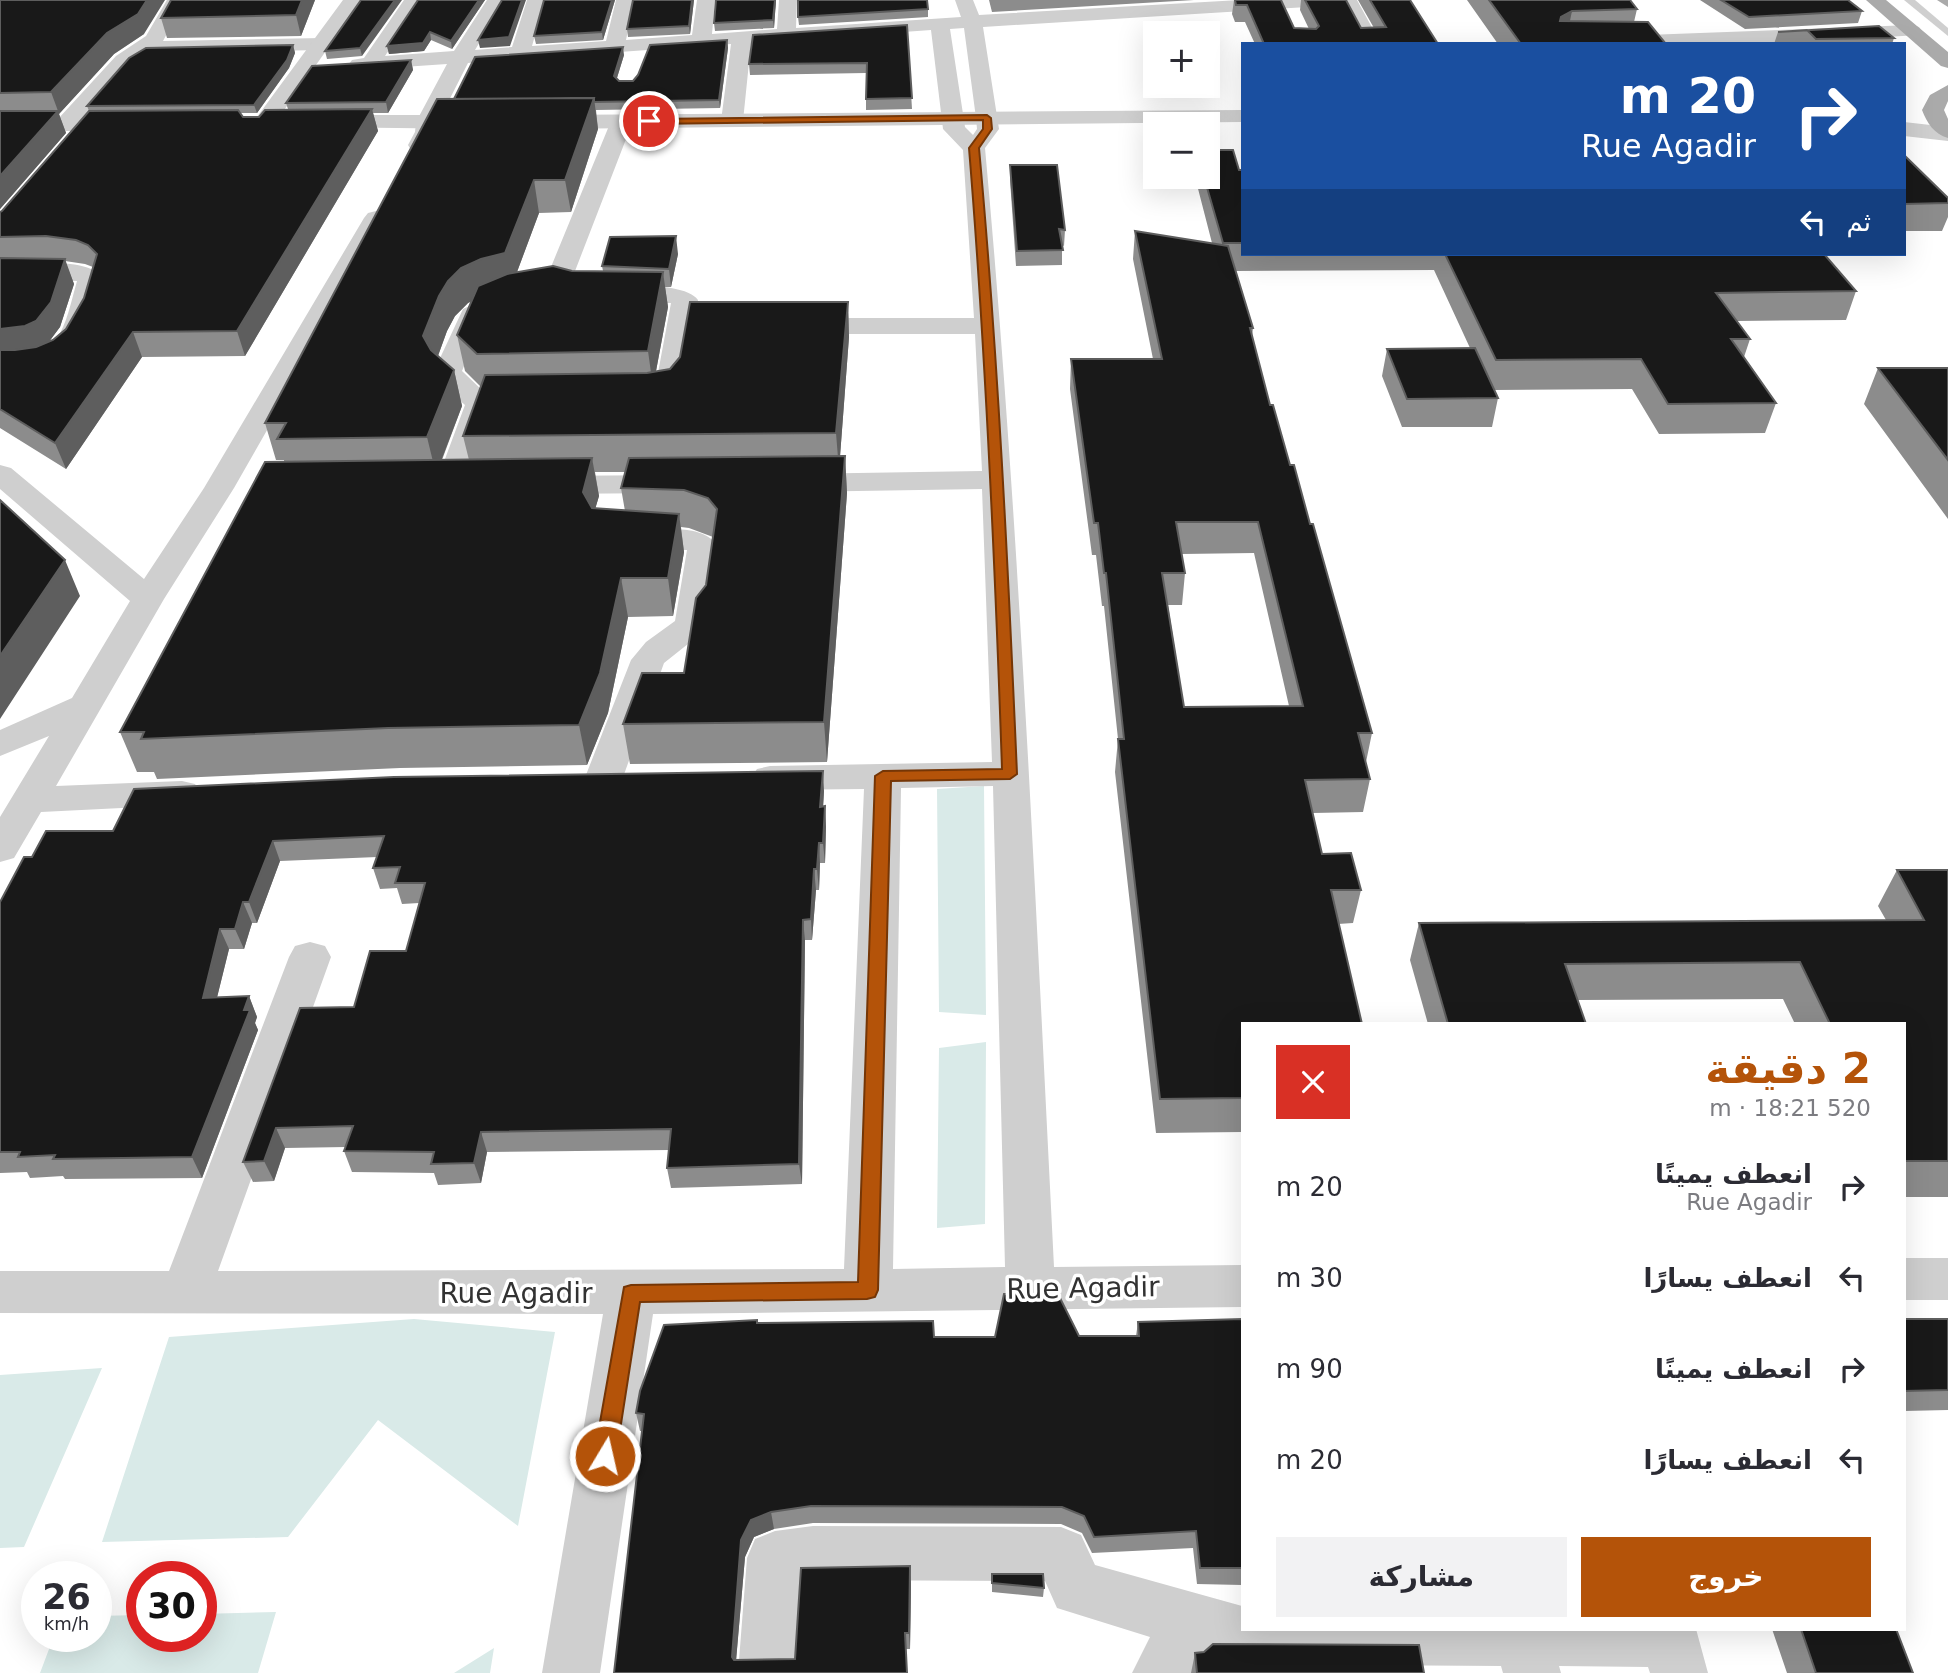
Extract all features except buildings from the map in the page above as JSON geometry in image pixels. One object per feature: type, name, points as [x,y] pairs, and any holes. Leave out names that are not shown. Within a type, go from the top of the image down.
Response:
[{"type":"main road","points":[[1875,0],[1948,62]]},
{"type":"main road","points":[[1948,91],[1935,101],[1933,113],[1948,133]]},
{"type":"street","points":[[77,131],[123,60],[154,40],[176,0]]},
{"type":"street","points":[[353,0],[302,69],[272,127],[496,127]]},
{"type":"street","points":[[370,63],[413,0]]},
{"type":"street","points":[[0,849],[148,599],[232,488],[427,127],[461,57],[496,0]]},
{"type":"street","points":[[520,54],[536,0]]},
{"type":"street","points":[[614,47],[625,0]]},
{"type":"street","points":[[701,40],[706,17],[706,0]]},
{"type":"street","points":[[786,34],[788,0]]},
{"type":"street","points":[[964,0],[973,24],[971,128],[989,326],[998,480],[1030,1288]]},
{"type":"street","points":[[302,69],[742,38],[786,34],[870,19],[940,26],[973,24],[1036,9],[1340,0]]},
{"type":"street","points":[[1348,0],[1370,42]]},
{"type":"street","points":[[1283,1],[1293,23]]},
{"type":"street","points":[[940,26],[971,128]]},
{"type":"street","points":[[1720,42],[1912,31]]},
{"type":"street","points":[[732,121],[742,38]]},
{"type":"street","points":[[142,47],[322,44]]},
{"type":"street","points":[[632,69],[641,45]]},
{"type":"street","points":[[1906,112],[1933,113]]},
{"type":"street","points":[[620,127],[732,121],[971,128],[1241,116]]},
{"type":"street","points":[[0,124],[77,131]]},
{"type":"street","points":[[523,127],[1143,129]]},
{"type":"street","points":[[480,404],[451,378],[448,371],[450,360],[472,315],[482,308],[533,295],[557,284],[620,127]]},
{"type":"street","points":[[0,134],[146,128]]},
{"type":"street","points":[[1220,129],[1241,129]]},
{"type":"street","points":[[1906,130],[1948,133]]},
{"type":"street","points":[[0,271],[80,272],[90,278],[76,325],[58,355],[37,364],[0,366]]},
{"type":"street","points":[[533,295],[681,296],[685,300],[666,395],[653,399],[625,399]]},
{"type":"street","points":[[774,326],[989,326]]},
{"type":"street","points":[[679,327],[706,327]]},
{"type":"street","points":[[450,486],[480,404],[489,400],[516,400]]},
{"type":"street","points":[[2,479],[148,599]]},
{"type":"street","points":[[760,483],[998,480]]},
{"type":"street","points":[[620,484],[608,531],[612,538],[692,540],[704,547],[691,624],[682,634],[656,649],[648,660],[589,780],[643,779]]},
{"type":"street","points":[[516,485],[704,484]]},
{"type":"street","points":[[0,744],[86,705]]},
{"type":"street","points":[[736,778],[1010,774]]},
{"type":"street","points":[[867,1290],[883,776]]},
{"type":"street","points":[[30,800],[210,792]]},
{"type":"street","points":[[186,1291],[310,957]]},
{"type":"street","points":[[1906,1279],[1948,1279]]},
{"type":"street","name":"Rue Agadir","points":[[0,1292],[631,1293],[1241,1286]]},
{"type":"street","points":[[571,1673],[631,1293]]},
{"type":"street","points":[[767,1673],[775,1558],[813,1553],[1061,1554],[1077,1588],[1243,1635]]},
{"type":"street","points":[[1161,1673],[1167,1661],[1196,1635],[1525,1646],[1671,1647]]},
{"type":"lane","points":[[1909,0],[1948,33]]},
{"type":"shaded area","points":[[984,786],[986,1015],[939,1012],[937,789]]},
{"type":"shaded area","points":[[986,1042],[985,1224],[937,1228],[939,1048]]},
{"type":"shaded area","points":[[414,1319],[555,1332],[518,1526],[378,1420],[288,1537],[102,1542],[169,1337]]},
{"type":"shaded area","points":[[102,1368],[24,1547],[0,1548],[0,1375]]},
{"type":"shaded area","points":[[276,1612],[258,1673],[40,1673],[48,1652],[112,1652],[112,1616],[126,1615],[126,1652],[217,1652],[217,1614]]},
{"type":"shaded area","points":[[494,1648],[490,1673],[454,1673]]},
{"type":"route","points":[[605,1456],[631,1293],[867,1290],[883,776],[1010,774],[998,480],[989,326],[974,148],[988,129],[987,118],[649,121]]}]
